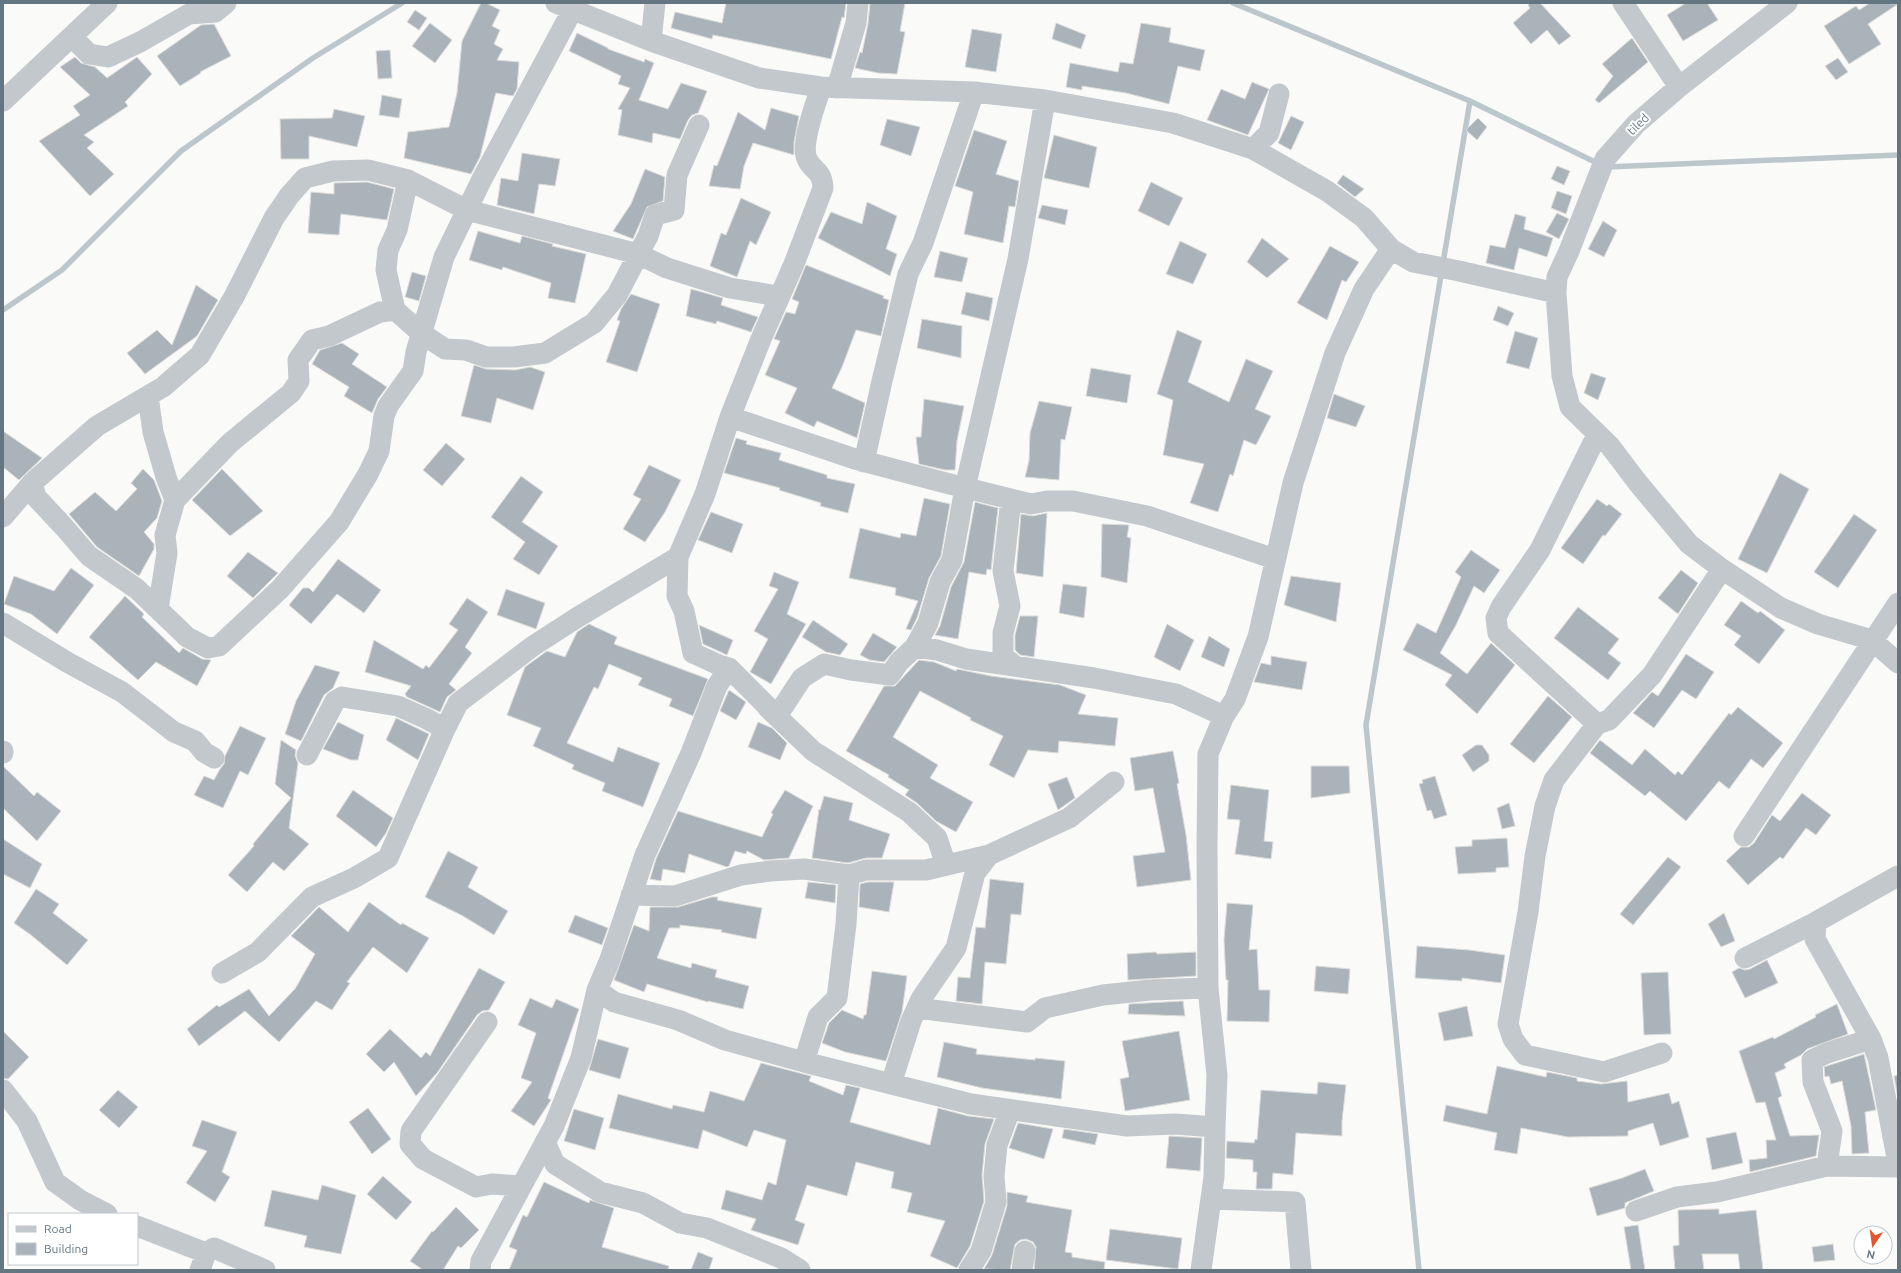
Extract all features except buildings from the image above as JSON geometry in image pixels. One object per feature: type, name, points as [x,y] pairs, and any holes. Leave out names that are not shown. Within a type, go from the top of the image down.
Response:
[{"type":"street","points":[[3,101],[107,3]]},
{"type":"street","points":[[72,37],[89,54],[108,57],[140,42],[189,14],[215,12],[226,3]]},
{"type":"street","points":[[651,41],[654,3]]},
{"type":"street","points":[[858,3],[856,23],[805,144],[807,159],[822,177],[823,188],[794,264],[778,296],[730,417],[705,494],[678,557],[677,596],[684,612],[693,653],[730,668],[813,751],[909,812],[937,838],[946,865]]},
{"type":"street","points":[[1623,3],[1679,87]]},
{"type":"street","name":"tiled","points":[[1787,3],[1679,87],[1636,124],[1605,159],[1569,251],[1557,277],[1556,293],[1562,376],[1570,407],[1610,446],[1638,483],[1689,544],[1722,569],[1780,608],[1818,624],[1872,640]]},
{"type":"street","points":[[32,483],[36,497],[89,556],[137,589],[187,637],[208,648],[219,646],[280,589],[339,522],[368,474],[379,451],[384,416],[388,406],[413,371],[421,332],[444,257],[565,6],[651,41],[759,78],[829,87],[974,92],[1045,100],[1173,123],[1253,149],[1327,191],[1364,218],[1391,249],[1413,262],[1556,293]]},
{"type":"street","points":[[864,462],[908,274],[923,243],[974,92]]},
{"type":"street","points":[[1253,149],[1269,133],[1279,94]]},
{"type":"street","points":[[777,716],[802,678],[824,664],[851,670],[890,674],[899,662],[915,648],[928,623],[940,582],[952,560],[965,488],[1018,259],[1045,100]]},
{"type":"street","points":[[408,180],[397,230],[388,250],[386,270],[395,310],[421,332],[445,349],[466,350],[486,356],[514,357],[545,353],[594,323],[617,295],[648,236],[655,215],[674,210],[677,175],[699,125]]},
{"type":"street","points":[[3,517],[32,483],[97,426],[163,387],[200,355],[235,295],[274,218],[304,178],[333,171],[368,170],[408,180],[467,210],[638,254],[667,268],[730,288],[778,296]]},
{"type":"street","points":[[1201,1270],[1214,1177],[1217,1075],[1208,988],[1208,754],[1224,716],[1235,699],[1258,637],[1293,483],[1335,353],[1364,289],[1391,249]]},
{"type":"street","points":[[158,609],[167,553],[165,535],[175,500],[230,443],[291,393],[299,381],[298,360],[312,340],[329,336],[380,312],[395,310]]},
{"type":"street","points":[[148,396],[153,432],[166,477],[175,500]]},
{"type":"street","points":[[730,417],[864,462],[1031,504],[1047,501],[1073,501],[1147,516],[1275,559]]},
{"type":"street","points":[[1597,435],[1540,550],[1501,607],[1496,618],[1498,633],[1597,724]]},
{"type":"street","points":[[1011,499],[1003,571],[1010,606],[1003,633],[1003,656],[1015,666]]},
{"type":"street","points":[[222,973],[258,952],[312,897],[354,878],[388,858],[458,703],[533,646],[678,557]]},
{"type":"street","points":[[1662,1053],[1604,1072],[1525,1055],[1513,1039],[1508,1024],[1528,912],[1535,856],[1545,806],[1554,780],[1597,724],[1609,720],[1652,675],[1722,569]]},
{"type":"street","points":[[1744,836],[1872,640],[1898,603]]},
{"type":"street","points":[[3,623],[67,662],[122,692],[174,732],[195,742],[204,752],[214,758]]},
{"type":"street","points":[[1872,640],[1898,663]]},
{"type":"street","points":[[915,648],[937,650],[966,659],[1094,678],[1176,694],[1224,716]]},
{"type":"street","points":[[480,1270],[482,1261],[554,1126],[581,1058],[597,990],[609,962],[645,855],[691,753],[717,686],[730,668]]},
{"type":"street","points":[[306,755],[335,701],[342,698],[398,706],[427,718],[445,729]]},
{"type":"street","points":[[631,895],[675,896],[741,875],[770,871],[804,869],[849,875],[866,870],[926,870],[989,855],[1069,818],[1114,782]]},
{"type":"street","points":[[891,1084],[911,1021],[917,1008],[956,948],[975,873],[989,855]]},
{"type":"street","points":[[804,1062],[818,1017],[836,998],[846,924],[849,875]]},
{"type":"street","points":[[1744,958],[1816,922],[1898,876]]},
{"type":"street","points":[[1816,922],[1815,939],[1871,1039],[1878,1058],[1898,1163]]},
{"type":"street","points":[[917,1008],[1027,1022],[1045,1008],[1103,995],[1150,990],[1208,988]]},
{"type":"street","points":[[597,990],[614,1002],[678,1020],[725,1040],[804,1062],[971,1104],[1127,1126],[1175,1124],[1215,1127]]},
{"type":"street","points":[[487,1022],[411,1131],[410,1144],[423,1159],[476,1187],[492,1184],[521,1186]]},
{"type":"street","points":[[1827,1166],[1832,1131],[1813,1082],[1812,1060],[1827,1053],[1871,1039]]},
{"type":"street","points":[[3,1090],[27,1120],[55,1182],[80,1200],[104,1213]]},
{"type":"street","points":[[969,1270],[981,1251],[996,1202],[994,1176],[997,1145],[1010,1110]]},
{"type":"street","points":[[545,1142],[554,1164],[600,1192],[643,1204],[680,1223],[706,1228],[780,1258],[800,1270]]},
{"type":"street","points":[[1636,1211],[1677,1197],[1717,1192],[1827,1166],[1898,1167]]},
{"type":"street","points":[[1211,1199],[1295,1202],[1301,1270]]},
{"type":"street","points":[[138,1227],[203,1262],[214,1248],[265,1270]]},
{"type":"waterway","points":[[3,310],[62,270],[181,151],[313,58],[402,3]]},
{"type":"waterway","points":[[1233,3],[1470,101],[1599,164]]},
{"type":"waterway","points":[[1419,1270],[1366,725],[1470,101]]},
{"type":"waterway","points":[[1607,167],[1898,155]]}]
